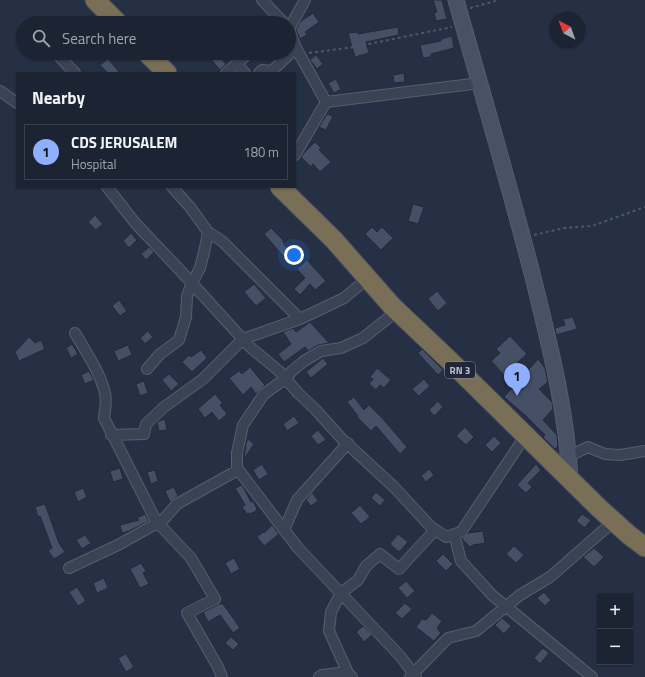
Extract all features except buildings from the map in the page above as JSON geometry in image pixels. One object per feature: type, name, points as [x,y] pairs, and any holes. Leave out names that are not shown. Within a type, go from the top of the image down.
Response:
[{"type":"highway","points":[[95,0],[111,16]]},
{"type":"highway","points":[[155,60],[166,72]]},
{"type":"highway","name":"RN 3","points":[[281,188],[312,217],[398,311],[570,479],[614,521],[645,547]]},
{"type":"main road","points":[[460,12],[523,238],[547,333],[562,407],[569,456],[570,479]]},
{"type":"street","points":[[262,0],[277,16]]},
{"type":"street","points":[[296,16],[305,0]]},
{"type":"street","points":[[296,46],[326,102]]},
{"type":"street","points":[[63,60],[74,72]]},
{"type":"street","points":[[227,72],[241,60]]},
{"type":"street","points":[[260,72],[262,70],[272,71],[286,60]]},
{"type":"street","points":[[236,64],[244,72]]},
{"type":"street","points":[[326,102],[480,83]]},
{"type":"street","points":[[0,90],[16,102]]},
{"type":"street","points":[[296,152],[326,102]]},
{"type":"street","points":[[108,188],[136,224],[250,347],[279,371],[285,379],[348,443],[394,487],[431,528],[446,537],[461,532],[526,435]]},
{"type":"street","points":[[173,188],[190,207],[208,232],[222,241],[300,319]]},
{"type":"street","points":[[147,369],[160,354],[178,340],[186,317],[187,296],[200,268],[206,248],[208,232]]},
{"type":"street","points":[[112,435],[144,434],[146,424],[164,407],[203,379],[243,339],[300,319],[344,298],[368,278]]},
{"type":"street","points":[[398,311],[363,338],[341,348],[320,350],[304,361],[285,379],[264,394],[243,425],[237,453],[238,470],[298,548],[401,657],[413,676],[448,638],[476,632],[520,595],[550,577],[614,521]]},
{"type":"street","points":[[75,334],[94,366],[105,393],[106,404],[104,418],[158,523],[191,558],[215,599],[187,613],[218,667],[222,677]]},
{"type":"street","points":[[284,530],[297,500],[348,443]]},
{"type":"street","points":[[569,456],[588,447],[605,454],[620,455],[645,451]]},
{"type":"street","points":[[68,568],[118,545],[158,523],[177,504],[238,470]]},
{"type":"street","points":[[319,677],[322,675],[350,675],[329,632],[331,612],[341,593],[358,580],[366,566],[380,554],[399,568],[435,530]]},
{"type":"street","points":[[454,534],[461,561],[492,595],[592,677]]},
{"type":"path","points":[[298,51],[354,47],[499,0]]},
{"type":"path","points":[[523,238],[564,228],[592,226],[645,207]]},
{"type":"place","name":"CDS JERUSALEM","points":[[517,396]]}]
